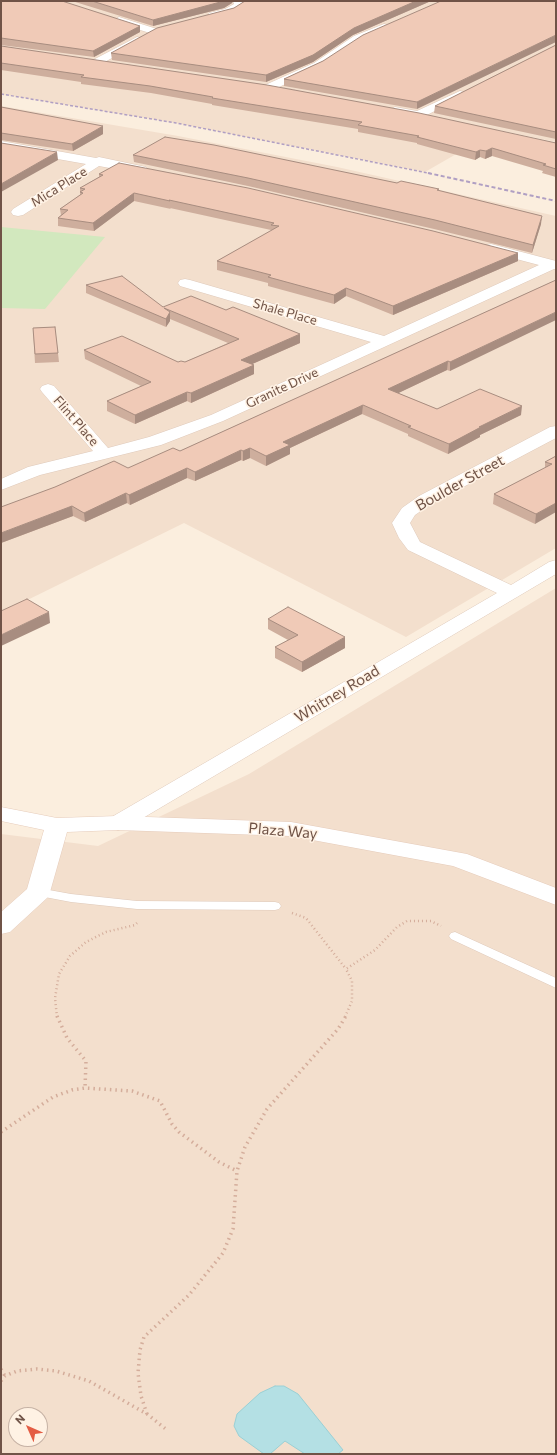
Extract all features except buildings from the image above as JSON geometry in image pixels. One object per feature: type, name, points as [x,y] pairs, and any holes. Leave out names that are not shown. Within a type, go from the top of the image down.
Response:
[{"type":"main road","name":"Plaza Way","points":[[1,814],[57,825],[118,823],[291,829],[458,859],[556,897]]},
{"type":"main road","points":[[1,926],[38,892],[57,825]]},
{"type":"street","points":[[206,17],[229,11],[240,5],[238,1]]},
{"type":"street","points":[[97,62],[157,30],[109,17]]},
{"type":"street","points":[[305,95],[263,88],[318,65],[358,38],[393,22]]},
{"type":"street","points":[[82,60],[113,65]]},
{"type":"street","points":[[419,115],[473,87]]},
{"type":"street","points":[[381,108],[434,118]]},
{"type":"street","points":[[1,144],[154,172]]},
{"type":"street","name":"Mica Place","points":[[18,212],[99,162]]},
{"type":"street","points":[[478,245],[554,265]]},
{"type":"street","name":"Granite Drive","points":[[1,485],[34,471],[155,441],[217,418],[385,340],[554,265]]},
{"type":"street","name":"Shale Place","points":[[185,283],[385,340]]},
{"type":"street","name":"Flint Place","points":[[48,389],[104,453]]},
{"type":"street","name":"Boulder Street","points":[[511,592],[414,546],[408,538],[401,523],[408,512],[425,500],[556,431]]},
{"type":"street","name":"Whitney Road","points":[[118,823],[556,566]]},
{"type":"lane","points":[[38,892],[71,898],[137,905],[275,906]]},
{"type":"lane","points":[[454,936],[556,983]]},
{"type":"path","points":[[86,1088],[86,1061],[67,1038],[58,1018],[55,998],[59,974],[70,956],[86,942],[106,932],[135,925],[157,905]]},
{"type":"path","points":[[147,1414],[140,1396],[138,1373],[140,1350],[144,1337],[189,1295],[223,1253],[233,1229],[237,1171],[245,1147],[267,1109],[338,1029],[346,1016],[352,1001],[352,981],[346,969],[316,929],[306,918],[275,906]]},
{"type":"path","points":[[346,969],[375,950],[397,927],[407,921],[431,921],[441,925],[454,936]]},
{"type":"path","points":[[1,1132],[53,1097],[72,1090],[86,1088],[132,1091],[160,1100],[172,1124],[179,1132],[219,1162],[237,1171]]},
{"type":"path","points":[[1,1369],[6,1376]]},
{"type":"path","points":[[1,1380],[17,1371],[37,1369],[56,1371],[89,1381],[147,1414],[167,1430]]},
{"type":"shaded area","points":[[1,1],[556,1],[556,142],[498,130],[425,172],[176,123],[1,94]]},
{"type":"shaded area","points":[[1,106],[178,136],[337,167],[556,216],[556,548],[406,637],[184,523],[1,613]]},
{"type":"shaded area","points":[[556,588],[556,1454],[1,1454],[1,834],[98,846],[249,774]]},
{"type":"green space","points":[[1,227],[105,237],[45,309],[1,308]]},
{"type":"water","points":[[275,1386],[284,1386],[298,1394],[343,1450],[338,1454],[305,1454],[285,1441],[270,1454],[264,1454],[239,1436],[234,1426],[237,1414],[260,1393]]},
{"type":"railway","points":[[1,94],[176,123],[428,173]]},
{"type":"railway","points":[[428,173],[433,174]]},
{"type":"railway","points":[[428,173],[556,201]]}]
